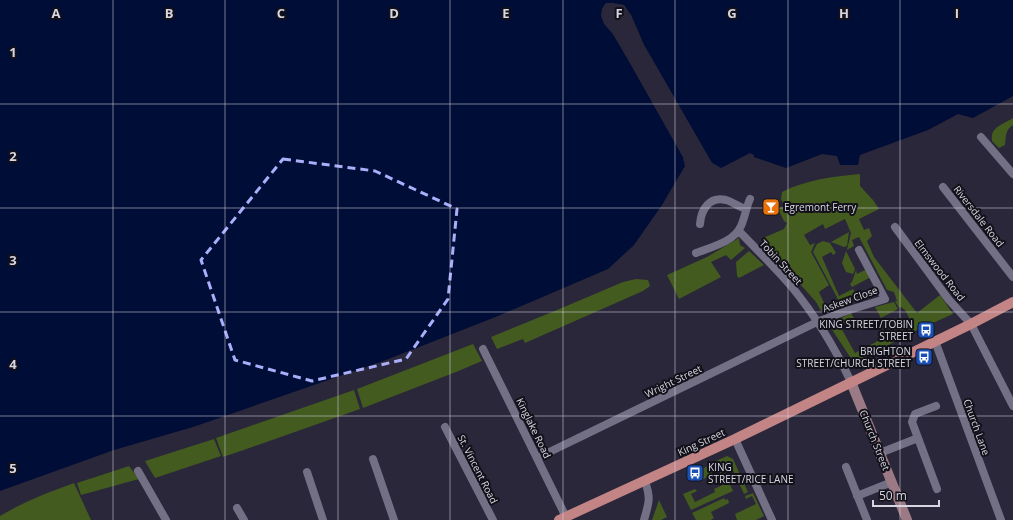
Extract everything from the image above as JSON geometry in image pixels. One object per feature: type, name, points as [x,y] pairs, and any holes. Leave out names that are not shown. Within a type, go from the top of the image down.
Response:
[{"type":"main road","name":"King Street","points":[[562,518],[735,439],[1013,302]]},
{"type":"street","points":[[981,137],[1013,174]]},
{"type":"street","name":"Riversdale Road","points":[[943,187],[1013,277]]},
{"type":"street","points":[[696,254],[728,240],[739,231],[750,199]]},
{"type":"street","points":[[700,224],[701,215],[704,209],[712,202],[725,200],[746,210]]},
{"type":"street","name":"Elmswood Road","points":[[895,227],[949,300],[970,324],[1013,406]]},
{"type":"street","name":"Tobin Street","points":[[739,231],[791,286],[817,322],[844,366],[851,382]]},
{"type":"street","name":"Askew Close","points":[[817,322],[846,310],[885,299],[859,250]]},
{"type":"street","name":"Wright Street","points":[[537,458],[817,322]]},
{"type":"street","name":"Church Lane","points":[[935,341],[1001,520]]},
{"type":"street","name":"Kinglake Road","points":[[483,349],[537,458],[562,518]]},
{"type":"street","name":"Church Street","points":[[851,382],[907,520]]},
{"type":"street","points":[[936,406],[915,414],[912,422],[937,488]]},
{"type":"street","name":"St. Vincent Road","points":[[445,427],[493,520]]},
{"type":"street","points":[[880,453],[918,438]]},
{"type":"street","points":[[735,439],[772,520]]},
{"type":"street","points":[[374,459],[394,520]]},
{"type":"street","points":[[846,466],[867,520]]},
{"type":"street","points":[[138,471],[166,520]]},
{"type":"street","points":[[307,472],[323,520]]},
{"type":"street","points":[[644,520],[650,494],[645,481]]},
{"type":"street","points":[[857,496],[892,482]]},
{"type":"street","points":[[237,508],[244,520]]},
{"type":"highlighted area","points":[[283,159],[375,171],[457,209],[448,299],[406,359],[312,381],[235,360],[201,260]]},
{"type":"green space","points":[[1013,118],[1013,125],[1007,131],[1005,145],[999,148],[992,141],[993,132],[995,129]]},
{"type":"green space","points":[[860,174],[860,186],[879,209],[859,219],[864,230],[869,228],[872,236],[867,241],[874,257],[917,313],[940,295],[953,314],[917,330],[860,360],[850,357],[831,328],[832,323],[851,313],[857,324],[854,326],[850,321],[840,326],[855,353],[912,323],[905,310],[901,307],[899,308],[895,301],[897,301],[894,292],[887,290],[859,237],[852,240],[854,246],[847,250],[851,233],[845,219],[825,229],[823,224],[804,235],[810,245],[815,243],[811,252],[829,285],[819,292],[826,307],[832,304],[834,308],[826,312],[821,311],[816,302],[777,258],[763,238],[784,229],[787,223],[784,221],[778,209],[784,206],[781,199],[782,192],[811,181]]},
{"type":"green space","points":[[849,232],[847,246],[844,247],[831,242]]},
{"type":"green space","points":[[739,238],[740,245],[745,248],[731,260],[726,255],[711,262],[721,277],[679,299],[667,275],[707,257]]},
{"type":"green space","points":[[823,241],[830,243],[836,253],[833,255],[831,252],[822,257],[839,296],[853,289],[858,298],[841,305],[813,252],[817,244]]},
{"type":"green space","points":[[749,251],[764,265],[739,278],[737,276],[736,262]]},
{"type":"green space","points":[[846,251],[855,269],[853,274],[846,272],[842,263]]},
{"type":"green space","points":[[856,270],[857,274],[865,270],[871,277],[852,287],[850,284]]},
{"type":"green space","points":[[636,279],[648,280],[650,286],[643,291],[525,343],[523,339],[497,349],[491,337],[623,282]]},
{"type":"green space","points":[[894,302],[898,309],[881,318],[875,307]]},
{"type":"green space","points":[[473,344],[482,361],[363,408],[357,389]]},
{"type":"green space","points":[[354,390],[360,409],[223,457],[216,438]]},
{"type":"green space","points":[[214,439],[221,456],[155,478],[145,461]]},
{"type":"green space","points":[[727,456],[733,459],[748,492],[744,494],[730,464],[722,468],[723,472],[718,474],[717,472],[720,469],[716,461]]},
{"type":"green space","points":[[714,463],[715,466],[711,468],[713,474],[702,480],[698,471]]},
{"type":"green space","points":[[129,466],[139,479],[81,495],[77,483]]},
{"type":"green space","points":[[729,482],[733,491],[691,510],[683,494],[695,489],[697,491],[691,494],[695,502],[715,492],[714,489]]},
{"type":"green space","points":[[74,483],[91,520],[0,520],[0,516],[18,506]]},
{"type":"green space","points":[[753,493],[764,516],[756,520],[737,520],[735,514],[756,504],[752,496],[746,499],[745,496]]},
{"type":"green space","points":[[724,498],[725,500],[728,499],[729,503],[711,512],[714,518],[711,520],[696,520],[692,513]]},
{"type":"green space","points":[[659,500],[667,517],[661,520],[652,520]]},
{"type":"water","points":[[0,0],[1013,0],[1013,96],[973,118],[958,114],[928,130],[860,155],[858,165],[840,165],[837,156],[822,154],[786,168],[754,157],[754,155],[750,153],[721,168],[712,163],[644,45],[631,15],[624,5],[606,3],[602,9],[604,23],[613,34],[630,63],[683,157],[685,166],[662,205],[634,245],[608,269],[498,316],[386,360],[193,427],[114,450],[0,491]]},
{"type":"pier","points":[[606,3],[624,5],[631,15],[644,45],[706,153],[712,163],[721,168],[720,169],[710,164],[642,46],[629,16],[623,7],[607,5],[603,16],[685,156],[686,168],[683,157],[630,63],[613,34],[604,24],[601,16],[602,9]]},
{"type":"place","name":"Egremont Ferry","points":[[771,207]]},
{"type":"place","name":"KING STREET/TOBIN STREET","points":[[926,330]]},
{"type":"place","name":"BRIGHTON STREET/CHURCH STREET","points":[[924,357]]},
{"type":"place","name":"KING STREET/RICE LANE","points":[[695,473]]}]
